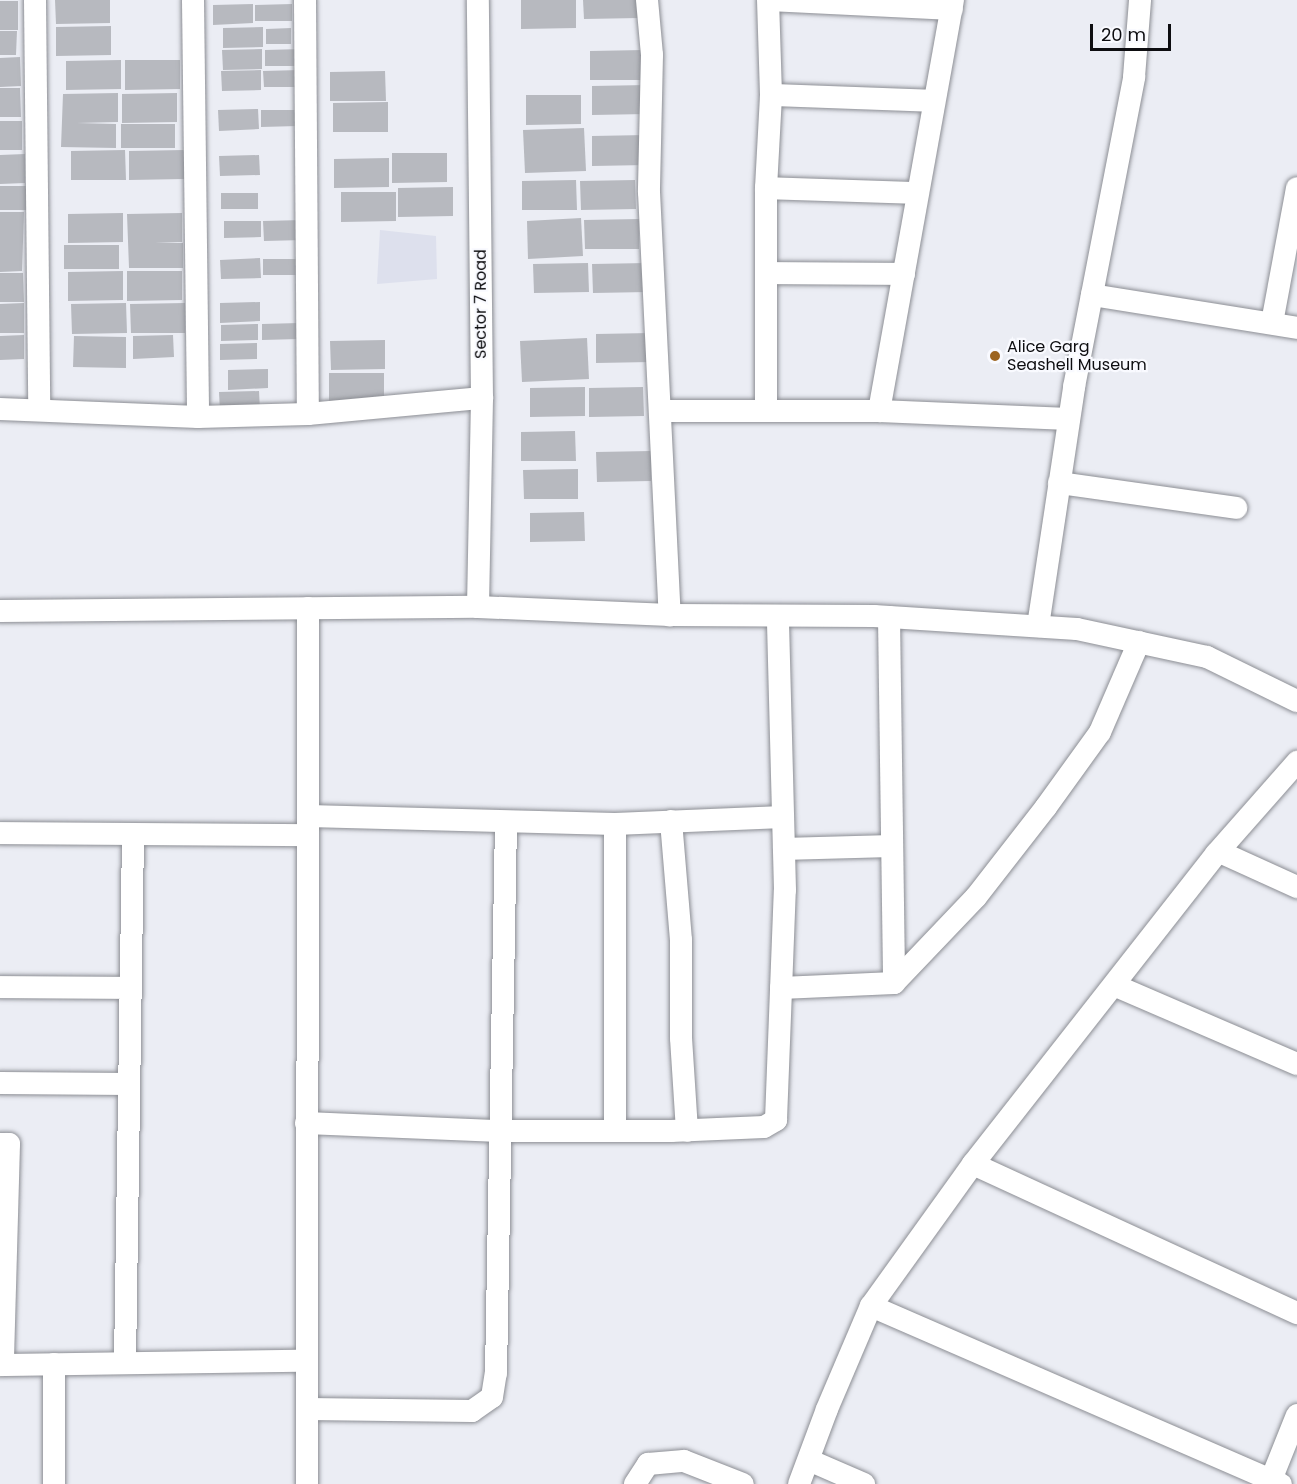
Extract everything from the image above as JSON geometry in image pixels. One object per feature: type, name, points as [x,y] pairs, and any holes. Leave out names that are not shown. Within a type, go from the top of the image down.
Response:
[{"type":"street","points":[[35,0],[39,409]]},
{"type":"street","points":[[193,0],[198,417]]},
{"type":"street","points":[[305,0],[308,414]]},
{"type":"street","name":"Sector 7 Road","points":[[478,0],[482,398],[478,607]]},
{"type":"street","points":[[647,0],[652,55],[649,192],[670,615]]},
{"type":"street","points":[[766,409],[766,188],[771,95],[769,0],[952,4],[879,411]]},
{"type":"street","points":[[1038,626],[1068,419],[1134,78],[1140,0]]},
{"type":"street","points":[[771,95],[933,100]]},
{"type":"street","points":[[766,188],[917,193]]},
{"type":"street","points":[[1272,323],[1297,188]]},
{"type":"street","points":[[767,273],[904,274]]},
{"type":"street","points":[[1092,295],[1297,328]]},
{"type":"street","points":[[0,409],[198,417],[308,414],[482,398]]},
{"type":"street","points":[[660,411],[766,409],[879,411],[1068,419]]},
{"type":"street","points":[[1059,483],[1236,508]]},
{"type":"street","points":[[0,611],[478,607],[670,615],[888,617],[1038,626],[1077,629],[1207,657],[1297,700]]},
{"type":"street","points":[[307,1484],[308,608]]},
{"type":"street","points":[[306,1123],[500,1131],[687,1131],[764,1127],[776,1120],[784,849],[778,616]]},
{"type":"street","points":[[888,617],[894,983]]},
{"type":"street","points":[[781,987],[894,983],[976,897],[1046,807],[1100,732],[1139,642]]},
{"type":"street","points":[[800,1484],[811,1461],[826,1409],[872,1306],[973,1164],[1220,852],[1297,762]]},
{"type":"street","points":[[0,833],[133,834],[307,826],[615,824],[783,817]]},
{"type":"street","points":[[670,821],[681,940],[681,1038],[687,1131]]},
{"type":"street","points":[[308,1409],[472,1411],[492,1397],[496,1373],[506,823]]},
{"type":"street","points":[[615,824],[615,1130]]},
{"type":"street","points":[[125,1363],[133,834]]},
{"type":"street","points":[[784,849],[890,846]]},
{"type":"street","points":[[1220,852],[1297,887]]},
{"type":"street","points":[[1116,986],[1297,1064]]},
{"type":"street","points":[[0,987],[130,988]]},
{"type":"street","points":[[0,1083],[129,1084]]},
{"type":"street","points":[[0,1144],[9,1144],[2,1365],[306,1361]]},
{"type":"street","points":[[973,1164],[1297,1313]]},
{"type":"street","points":[[872,1306],[1276,1482],[1297,1415]]},
{"type":"street","points":[[54,1364],[54,1484]]},
{"type":"street","points":[[635,1484],[648,1464],[684,1461],[743,1484]]},
{"type":"street","points":[[811,1461],[864,1484]]},
{"type":"shaded area","points":[[380,230],[436,236],[437,279],[377,284]]},
{"type":"building","points":[[55,0],[110,0],[110,23],[56,24]]},
{"type":"building","points":[[521,0],[576,0],[576,28],[521,29]]},
{"type":"building","points":[[583,0],[638,0],[639,18],[584,19]]},
{"type":"building","points":[[0,1],[18,1],[18,30],[0,30]]},
{"type":"building","points":[[253,4],[253,23],[213,25],[213,5]]},
{"type":"building","points":[[292,4],[292,21],[255,21],[255,5]]},
{"type":"building","points":[[111,26],[111,55],[56,56],[56,27]]},
{"type":"building","points":[[263,27],[263,47],[223,48],[223,28]]},
{"type":"building","points":[[291,28],[291,44],[266,44],[266,29]]},
{"type":"building","points":[[0,31],[17,31],[16,55],[0,55]]},
{"type":"building","points":[[262,49],[262,69],[223,70],[222,50]]},
{"type":"building","points":[[302,49],[302,66],[265,66],[265,50]]},
{"type":"building","points":[[644,50],[645,80],[590,80],[590,51]]},
{"type":"building","points":[[20,57],[21,86],[0,87],[0,58]]},
{"type":"building","points":[[121,60],[121,89],[66,90],[66,61]]},
{"type":"building","points":[[125,60],[180,60],[180,89],[125,90]]},
{"type":"building","points":[[261,70],[261,90],[222,91],[221,71]]},
{"type":"building","points":[[300,70],[300,87],[264,87],[263,71]]},
{"type":"building","points":[[385,71],[386,101],[330,101],[330,72]]},
{"type":"building","points":[[647,85],[647,114],[592,115],[592,86]]},
{"type":"building","points":[[0,88],[20,88],[21,117],[0,117]]},
{"type":"building","points":[[118,93],[118,122],[77,123],[116,124],[116,148],[61,147],[63,94]]},
{"type":"building","points":[[177,93],[177,122],[122,123],[122,94]]},
{"type":"building","points":[[526,95],[581,95],[581,124],[526,125]]},
{"type":"building","points":[[388,102],[388,132],[333,132],[333,103]]},
{"type":"building","points":[[258,109],[259,129],[219,131],[218,110]]},
{"type":"building","points":[[261,110],[297,110],[298,126],[261,127]]},
{"type":"building","points":[[0,121],[22,121],[22,150],[0,150]]},
{"type":"building","points":[[121,124],[175,124],[175,148],[121,148]]},
{"type":"building","points":[[584,128],[586,171],[525,173],[523,130]]},
{"type":"building","points":[[646,135],[647,165],[592,166],[592,136]]},
{"type":"building","points":[[125,150],[126,180],[71,180],[71,151]]},
{"type":"building","points":[[184,150],[184,179],[129,180],[129,151]]},
{"type":"building","points":[[392,153],[447,153],[447,182],[392,183]]},
{"type":"building","points":[[25,154],[25,183],[0,184],[0,155]]},
{"type":"building","points":[[259,155],[260,175],[220,176],[219,156]]},
{"type":"building","points":[[389,158],[389,187],[334,188],[334,159]]},
{"type":"building","points":[[576,180],[577,210],[522,210],[522,181]]},
{"type":"building","points":[[635,180],[636,209],[581,210],[580,181]]},
{"type":"building","points":[[0,186],[26,186],[27,210],[0,210]]},
{"type":"building","points":[[453,187],[453,216],[398,217],[398,188]]},
{"type":"building","points":[[341,192],[396,192],[396,221],[341,222]]},
{"type":"building","points":[[221,193],[258,193],[258,209],[221,209]]},
{"type":"building","points":[[0,212],[24,212],[22,271],[0,272]]},
{"type":"building","points":[[123,213],[123,242],[68,243],[68,214]]},
{"type":"building","points":[[182,213],[182,242],[155,243],[183,243],[183,268],[129,268],[127,214]]},
{"type":"building","points":[[581,218],[583,256],[528,259],[527,221]]},
{"type":"building","points":[[639,219],[639,249],[585,249],[584,220]]},
{"type":"building","points":[[303,220],[304,240],[264,241],[263,221]]},
{"type":"building","points":[[224,221],[261,221],[261,237],[224,238]]},
{"type":"building","points":[[64,245],[119,245],[119,269],[64,269]]},
{"type":"building","points":[[260,258],[261,278],[221,279],[220,260]]},
{"type":"building","points":[[263,259],[300,259],[300,275],[263,275]]},
{"type":"building","points":[[588,263],[589,292],[534,293],[533,264]]},
{"type":"building","points":[[647,263],[648,292],[593,293],[592,264]]},
{"type":"building","points":[[123,271],[123,300],[68,301],[68,272]]},
{"type":"building","points":[[127,271],[182,271],[182,300],[127,301]]},
{"type":"building","points":[[0,273],[23,273],[24,302],[0,302]]},
{"type":"building","points":[[260,302],[260,321],[220,323],[220,303]]},
{"type":"building","points":[[24,303],[24,333],[0,333],[0,304]]},
{"type":"building","points":[[126,303],[127,333],[72,334],[71,304]]},
{"type":"building","points":[[185,303],[185,333],[131,333],[130,304]]},
{"type":"building","points":[[299,323],[299,339],[262,340],[262,324]]},
{"type":"building","points":[[258,324],[258,340],[221,341],[221,325]]},
{"type":"building","points":[[651,333],[651,362],[596,363],[596,334]]},
{"type":"building","points":[[24,335],[24,359],[0,360],[0,336]]},
{"type":"building","points":[[173,335],[174,357],[133,359],[133,336]]},
{"type":"building","points":[[74,336],[126,337],[126,368],[73,367]]},
{"type":"building","points":[[587,338],[589,379],[522,382],[520,341]]},
{"type":"building","points":[[385,340],[385,369],[331,370],[330,341]]},
{"type":"building","points":[[257,343],[257,359],[220,360],[220,344]]},
{"type":"building","points":[[268,369],[268,388],[228,390],[228,370]]},
{"type":"building","points":[[329,373],[384,373],[384,402],[329,403]]},
{"type":"building","points":[[585,387],[585,416],[530,417],[530,388]]},
{"type":"building","points":[[643,387],[644,416],[589,417],[589,388]]},
{"type":"building","points":[[259,391],[260,411],[220,412],[219,392]]},
{"type":"building","points":[[575,431],[576,461],[521,461],[521,432]]},
{"type":"building","points":[[651,451],[651,481],[597,482],[596,452]]},
{"type":"building","points":[[578,469],[578,499],[524,499],[523,470]]},
{"type":"building","points":[[584,512],[585,541],[530,542],[530,513]]},
{"type":"place","name":"Alice Garg Seashell Museum","points":[[995,356]]}]
